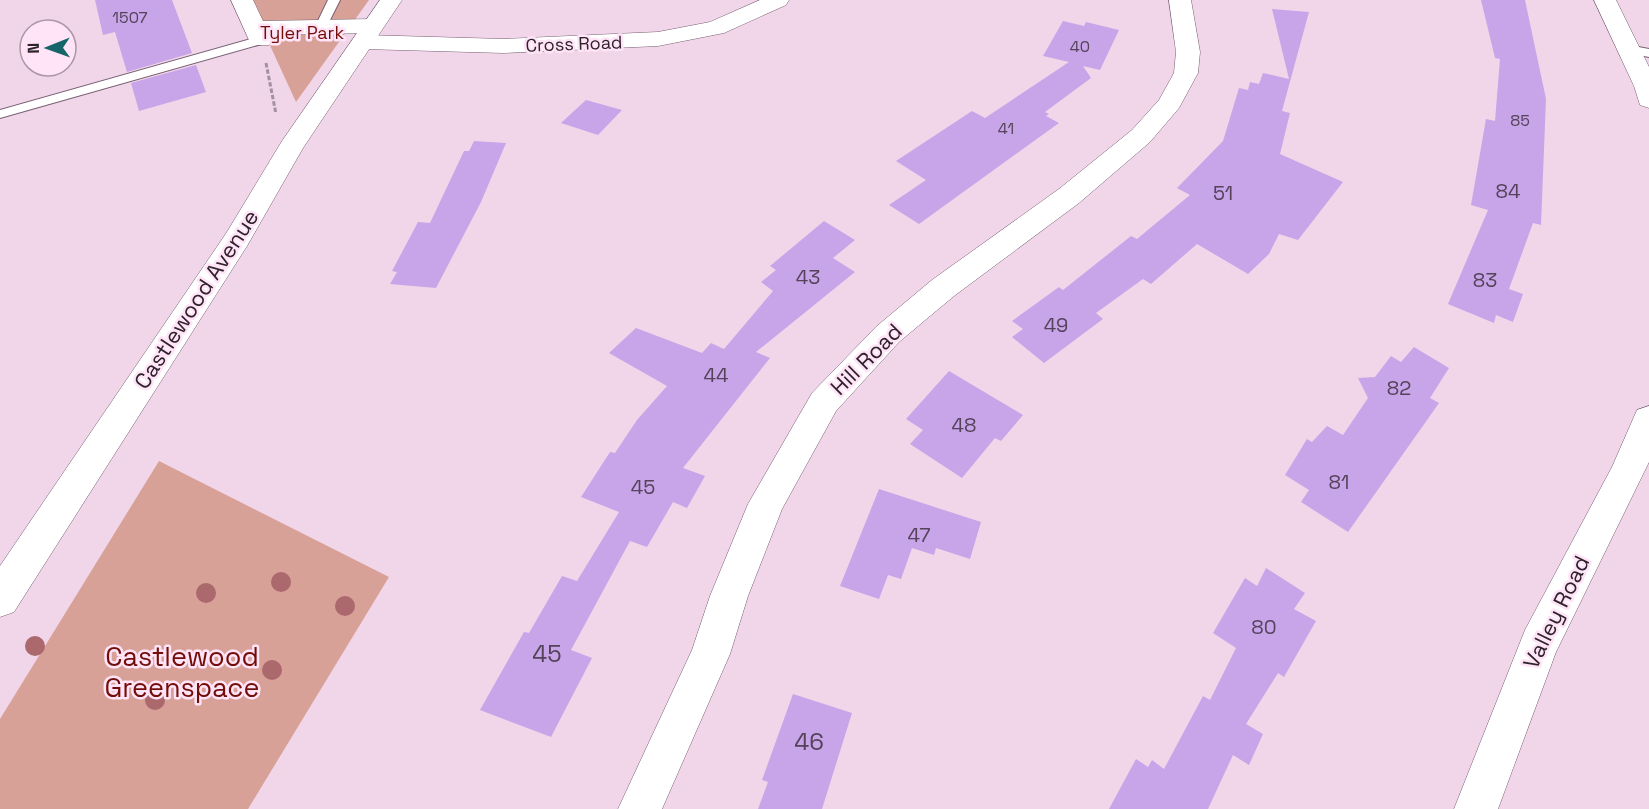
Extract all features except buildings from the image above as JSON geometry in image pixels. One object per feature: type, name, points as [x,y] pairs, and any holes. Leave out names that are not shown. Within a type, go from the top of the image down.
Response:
[{"type":"street","points":[[242,0],[259,34]]},
{"type":"street","name":"Castlewood Avenue","points":[[0,599],[237,239],[291,147],[392,0]]},
{"type":"street","name":"Hill Road","points":[[640,809],[710,654],[729,596],[766,504],[824,402],[888,333],[943,288],[1069,196],[1141,136],[1170,103],[1186,73],[1188,52],[1180,0]]},
{"type":"street","points":[[1605,0],[1639,51],[1649,100]]},
{"type":"street","name":"Cross Road","points":[[259,34],[321,27],[368,34],[504,46],[658,39],[716,28],[762,3]]},
{"type":"street","name":"Valley Road","points":[[1476,809],[1521,683],[1551,619],[1638,451],[1649,420]]},
{"type":"lane","points":[[321,27],[334,0]]},
{"type":"lane","points":[[0,114],[259,34]]},
{"type":"green space","name":"Tyler Park","points":[[249,0],[369,0],[296,102]]},
{"type":"green space","name":"Castlewood Greenspace","points":[[159,461],[389,577],[248,809],[0,809],[0,719]]}]
